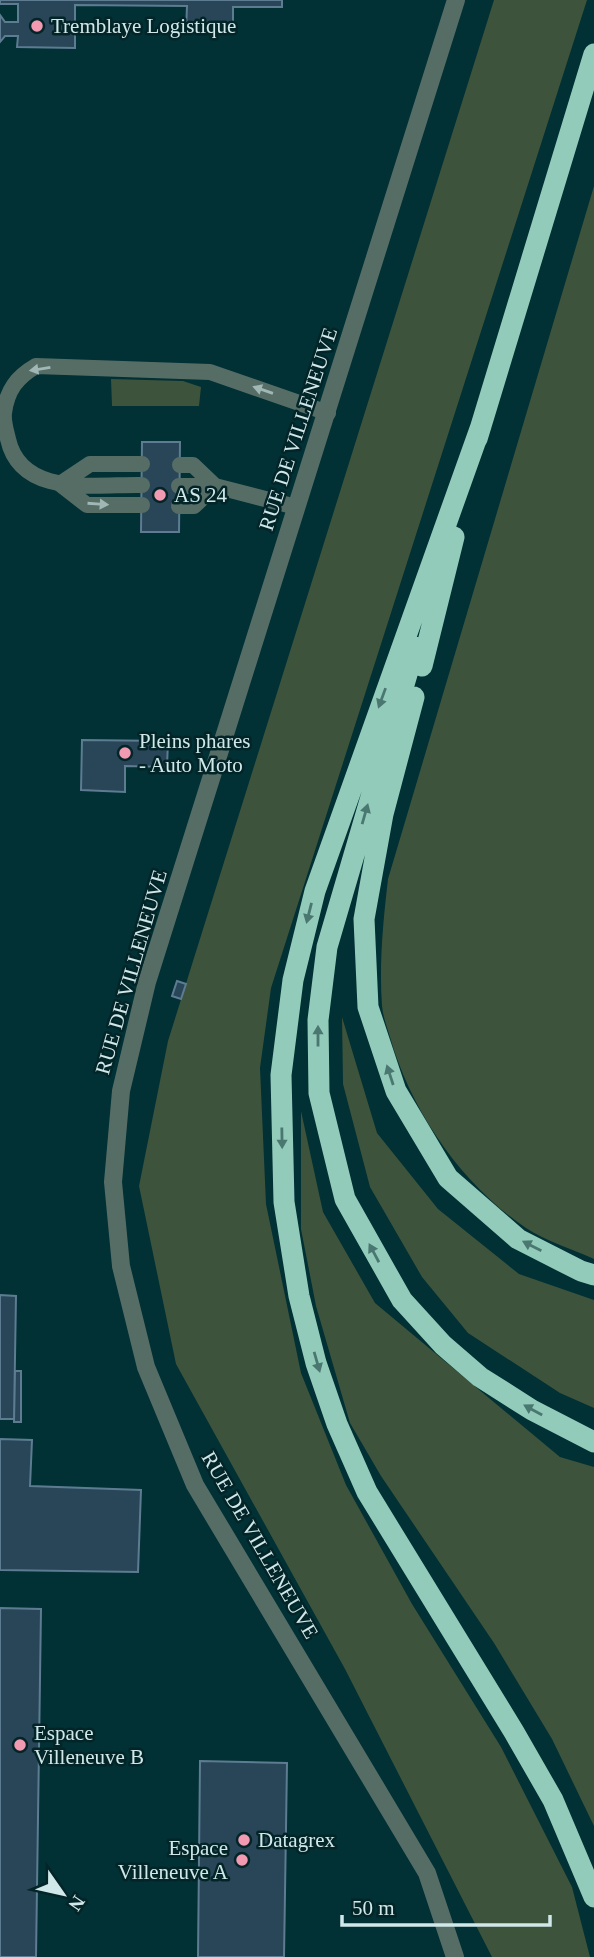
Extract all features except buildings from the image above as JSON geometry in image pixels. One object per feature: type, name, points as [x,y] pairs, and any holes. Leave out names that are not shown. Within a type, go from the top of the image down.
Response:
[{"type":"highway","points":[[594,54],[327,947],[318,1020],[318,1093],[345,1199],[402,1300],[443,1345],[480,1377],[532,1410],[594,1441]]},
{"type":"highway","points":[[481,426],[383,814],[364,919],[368,1007],[396,1091],[448,1178],[518,1239],[594,1275]]},
{"type":"highway","points":[[481,426],[315,891],[293,980],[281,1075],[284,1202],[299,1296],[317,1363],[337,1424],[352,1458],[384,1522],[553,1800],[594,1897]]},
{"type":"street","name":"RUE DE VILLENEUVE","points":[[455,1957],[427,1873],[195,1485],[146,1367],[121,1266],[113,1182],[125,1077],[147,982],[456,0]]},
{"type":"lane","points":[[142,485],[60,484],[30,474],[18,464],[10,448],[4,421],[5,404],[21,374],[36,366],[210,372],[328,412]]},
{"type":"lane","points":[[60,484],[90,464],[142,464]]},
{"type":"lane","points":[[180,465],[193,465],[215,486]]},
{"type":"lane","points":[[60,484],[87,505],[142,505]]},
{"type":"lane","points":[[179,485],[215,486],[296,507]]},
{"type":"lane","points":[[179,506],[194,506],[215,486]]},
{"type":"green space","points":[[494,0],[587,0],[271,988],[260,1068],[266,1204],[301,1373],[346,1485],[412,1604],[501,1747],[572,1887],[590,1957],[492,1957],[345,1669],[176,1364],[139,1186],[168,1041]]},
{"type":"green space","points":[[594,186],[594,1259],[526,1228],[481,1190],[442,1144],[425,1119],[399,1065],[383,1014],[381,974],[388,879]]},
{"type":"green space","points":[[111,379],[183,381],[201,387],[199,406],[112,406]]},
{"type":"green space","points":[[342,1017],[377,1133],[438,1209],[519,1274],[594,1300],[594,1408],[560,1393],[468,1333],[422,1277],[370,1187],[343,1084]]},
{"type":"green space","points":[[301,1111],[323,1212],[375,1303],[560,1457],[594,1467],[594,1826],[552,1739],[494,1643],[381,1476],[350,1423],[316,1306],[301,1229]]},
{"type":"place","name":"Tremblaye Logistique","points":[[37,26]]},
{"type":"place","name":"AS 24","points":[[160,495]]},
{"type":"place","name":"Pleins phares - Auto Moto","points":[[125,753]]},
{"type":"place","name":"Espace Villeneuve B","points":[[20,1745]]},
{"type":"place","name":"Datagrex","points":[[244,1840]]},
{"type":"place","name":"Espace Villeneuve A","points":[[242,1860]]}]
